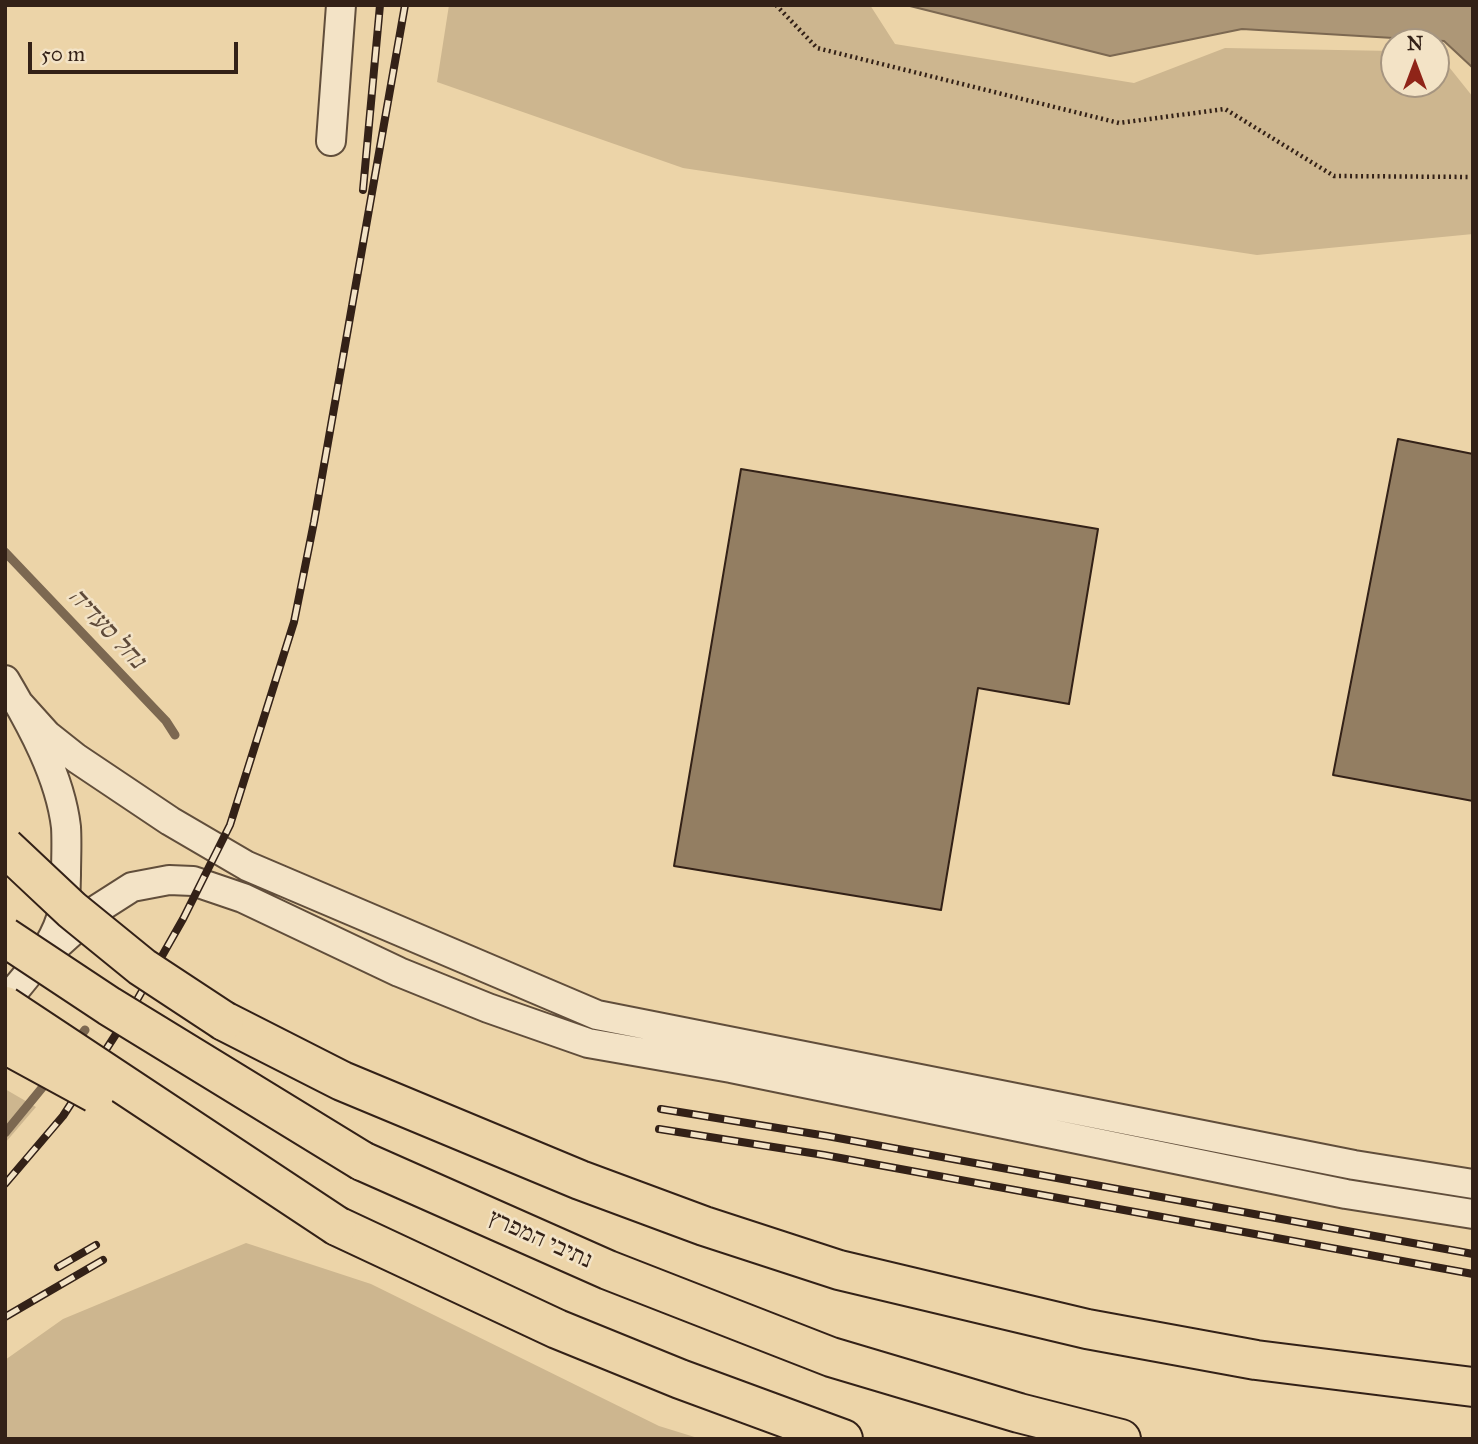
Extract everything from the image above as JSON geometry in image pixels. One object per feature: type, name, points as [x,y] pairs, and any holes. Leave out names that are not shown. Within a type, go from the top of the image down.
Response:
[{"type":"highway","points":[[5,847],[72,910],[142,967],[224,1021],[342,1081],[580,1180],[704,1226],[839,1270],[1087,1329],[1256,1360],[1473,1387]]},
{"type":"highway","name":"נתיבי המפרץ","points":[[5,937],[109,1006],[362,1161],[608,1270],[831,1357],[1019,1413],[1121,1439]]},
{"type":"highway","points":[[5,1004],[337,1226]]},
{"type":"highway","points":[[5,1044],[337,1226],[557,1329],[680,1379],[843,1439]]},
{"type":"street","points":[[331,141],[341,5]]},
{"type":"street","points":[[5,680],[20,705],[58,791],[66,827],[66,884],[62,917],[37,963],[5,1004]]},
{"type":"street","points":[[20,705],[47,734],[76,758],[170,821],[247,866],[597,1015],[1354,1165],[1473,1184]]},
{"type":"street","points":[[37,963],[96,910],[132,887],[169,880],[193,881],[243,898],[399,972],[488,1008],[588,1043],[731,1068],[1346,1194],[1473,1214]]},
{"type":"path","points":[[776,5],[817,48],[1106,120],[1119,123],[1225,109],[1334,176],[1473,177]]},
{"type":"shaded area","points":[[449,5],[870,5],[895,44],[1134,83],[1225,48],[1380,51],[1380,98],[1450,98],[1450,68],[1473,97],[1473,234],[1257,255],[683,168],[437,82]]},
{"type":"shaded area","points":[[906,5],[1473,5],[1473,68],[1450,47],[1450,28],[1380,28],[1380,37],[1242,29],[1110,56]]},
{"type":"shaded area","points":[[5,1089],[36,1107],[5,1143]]},
{"type":"shaded area","points":[[246,1243],[371,1284],[659,1426],[701,1439],[5,1439],[5,1360],[63,1319]]},
{"type":"building","points":[[1398,439],[1473,454],[1473,801],[1333,775]]},
{"type":"building","points":[[741,469],[1098,529],[1069,704],[978,688],[941,910],[674,866]]},
{"type":"waterway","name":"נחל סעדיה","points":[[5,552],[166,721],[175,735]]},
{"type":"waterway","name":"נחל סעדיה","points":[[75,1043],[85,1030]]},
{"type":"waterway","name":"נחל סעדיה","points":[[5,1133],[51,1077]]},
{"type":"railway","points":[[363,190],[380,5]]},
{"type":"railway","points":[[5,1184],[63,1116],[129,1014],[183,919],[230,825],[294,622],[405,5]]},
{"type":"railway","points":[[661,1109],[827,1136],[1473,1254]]},
{"type":"railway","points":[[659,1129],[824,1155],[1473,1274]]},
{"type":"railway","points":[[58,1267],[96,1245]]},
{"type":"railway","points":[[5,1317],[103,1260]]}]
